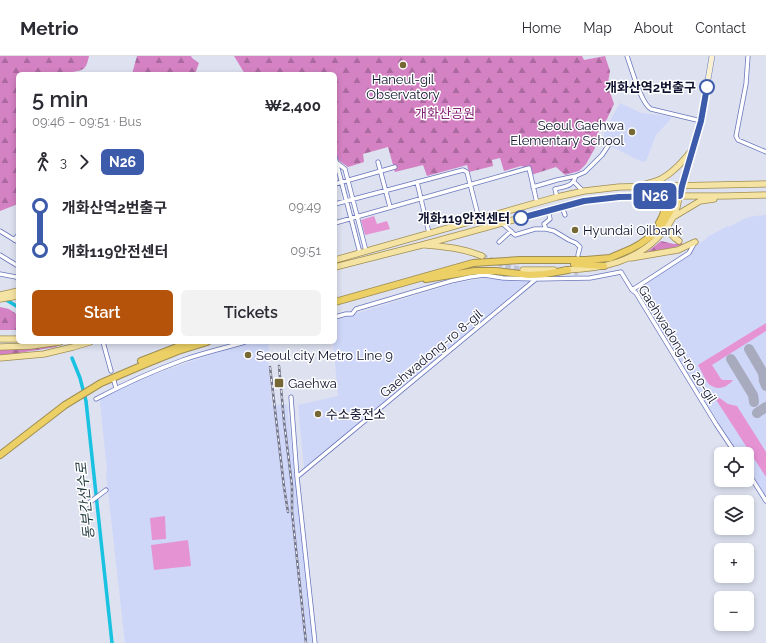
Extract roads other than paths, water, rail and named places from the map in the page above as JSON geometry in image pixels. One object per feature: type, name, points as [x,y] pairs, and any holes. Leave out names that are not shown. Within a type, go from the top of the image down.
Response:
[{"type":"highway","points":[[652,196],[662,202],[665,210],[654,234]]},
{"type":"highway","points":[[337,301],[473,263],[520,260],[586,260],[610,258],[631,249],[654,234],[663,223],[680,196]]},
{"type":"highway","points":[[337,304],[473,266],[493,263],[604,266]]},
{"type":"highway","points":[[422,280],[475,271],[529,275],[568,270]]},
{"type":"highway","points":[[0,451],[65,403],[101,382],[148,358],[188,344]]},
{"type":"highway","points":[[101,382],[201,344]]},
{"type":"highway","points":[[0,454],[65,403]]},
{"type":"main road","points":[[523,270],[568,270],[604,266],[627,259],[648,247],[659,237],[668,226],[678,208],[682,186],[701,121],[711,56]]},
{"type":"main road","points":[[638,187],[649,182],[659,180],[667,175],[680,164],[693,149]]},
{"type":"main road","points":[[337,259],[557,197],[583,192],[619,187],[766,184]]},
{"type":"main road","points":[[337,266],[584,201],[619,197],[766,195]]},
{"type":"main road","points":[[674,216],[700,201],[725,196]]},
{"type":"main road","points":[[668,226],[672,236],[680,241]]},
{"type":"main road","points":[[627,259],[670,252],[695,242]]},
{"type":"main road","points":[[422,245],[454,248],[482,256]]},
{"type":"main road","points":[[0,295],[16,293]]},
{"type":"main road","points":[[0,299],[16,293]]},
{"type":"main road","points":[[0,339],[16,339]]},
{"type":"main road","points":[[0,347],[45,344]]},
{"type":"main road","points":[[0,358],[44,354],[83,344]]},
{"type":"street","points":[[627,56],[637,85],[648,107],[701,121]]},
{"type":"street","points":[[748,56],[746,84],[736,136],[738,140],[766,152]]},
{"type":"street","points":[[533,187],[576,176],[585,172],[602,155],[608,146]]},
{"type":"street","points":[[378,162],[390,207]]},
{"type":"street","points":[[337,165],[345,169],[357,217],[363,252]]},
{"type":"street","points":[[337,167],[351,218],[363,252]]},
{"type":"street","points":[[337,183],[395,167]]},
{"type":"street","points":[[337,222],[528,168],[537,203]]},
{"type":"street","points":[[337,204],[463,170],[467,172],[480,219]]},
{"type":"street","points":[[555,189],[571,184],[574,182],[576,176]]},
{"type":"street","points":[[554,181],[557,197]]},
{"type":"street","points":[[417,182],[429,233]]},
{"type":"street","points":[[574,182],[583,192]]},
{"type":"street","points":[[562,207],[565,215]]},
{"type":"street","points":[[546,229],[544,224],[550,219],[548,210]]},
{"type":"street","points":[[502,223],[515,235],[536,228],[554,231],[576,243],[580,247],[578,255]]},
{"type":"street","points":[[0,231],[16,241]]},
{"type":"street","points":[[499,242],[511,231]]},
{"type":"street","points":[[632,290],[689,253],[695,242]]},
{"type":"street","points":[[0,255],[16,265]]},
{"type":"street","name":"Gaehwadong-ro 20-gil","points":[[536,279],[576,277],[590,278],[621,272],[632,290],[636,293],[731,447]]},
{"type":"street","points":[[0,274],[16,277]]},
{"type":"street","points":[[337,316],[352,314],[356,309],[451,281],[484,276],[536,279]]},
{"type":"street","name":"Gaehwadong-ro 8-gil","points":[[298,476],[536,279]]},
{"type":"street","points":[[104,344],[111,371]]},
{"type":"street","points":[[96,399],[144,375],[184,360],[238,344]]},
{"type":"street","points":[[114,381],[116,388]]},
{"type":"street","points":[[291,396],[316,643]]},
{"type":"street","points":[[754,482],[766,501]]},
{"type":"street","points":[[86,505],[106,490]]},
{"type":"waterway","name":"동부간선수로","points":[[3,298],[16,306]]},
{"type":"waterway","name":"동부간선수로","points":[[72,358],[80,378],[86,401],[112,643]]},
{"type":"tunnel","points":[[482,256],[505,266],[523,270]]},
{"type":"tunnel","points":[[576,268],[576,275]]},
{"type":"railway","points":[[279,366],[292,486],[292,512],[306,643]]},
{"type":"railway","points":[[270,367],[288,512]]},
{"type":"place","name":"Haneul-gil Observatory","points":[[403,65]]},
{"type":"place","name":"개화산역2번출구","points":[[707,87]]},
{"type":"place","name":"Seoul Gaehwa Elementary School","points":[[632,132]]},
{"type":"place","name":"개화119안전센터","points":[[521,218]]},
{"type":"place","name":"Hyundai Oilbank","points":[[575,230]]},
{"type":"place","name":"Seoul city Metro Line 9","points":[[248,355]]},
{"type":"place","name":"Gaehwa","points":[[279,383]]},
{"type":"place","name":"수소충전소","points":[[318,414]]},
{"type":"park label","name":"개화산공원","points":[[445,113]]}]
